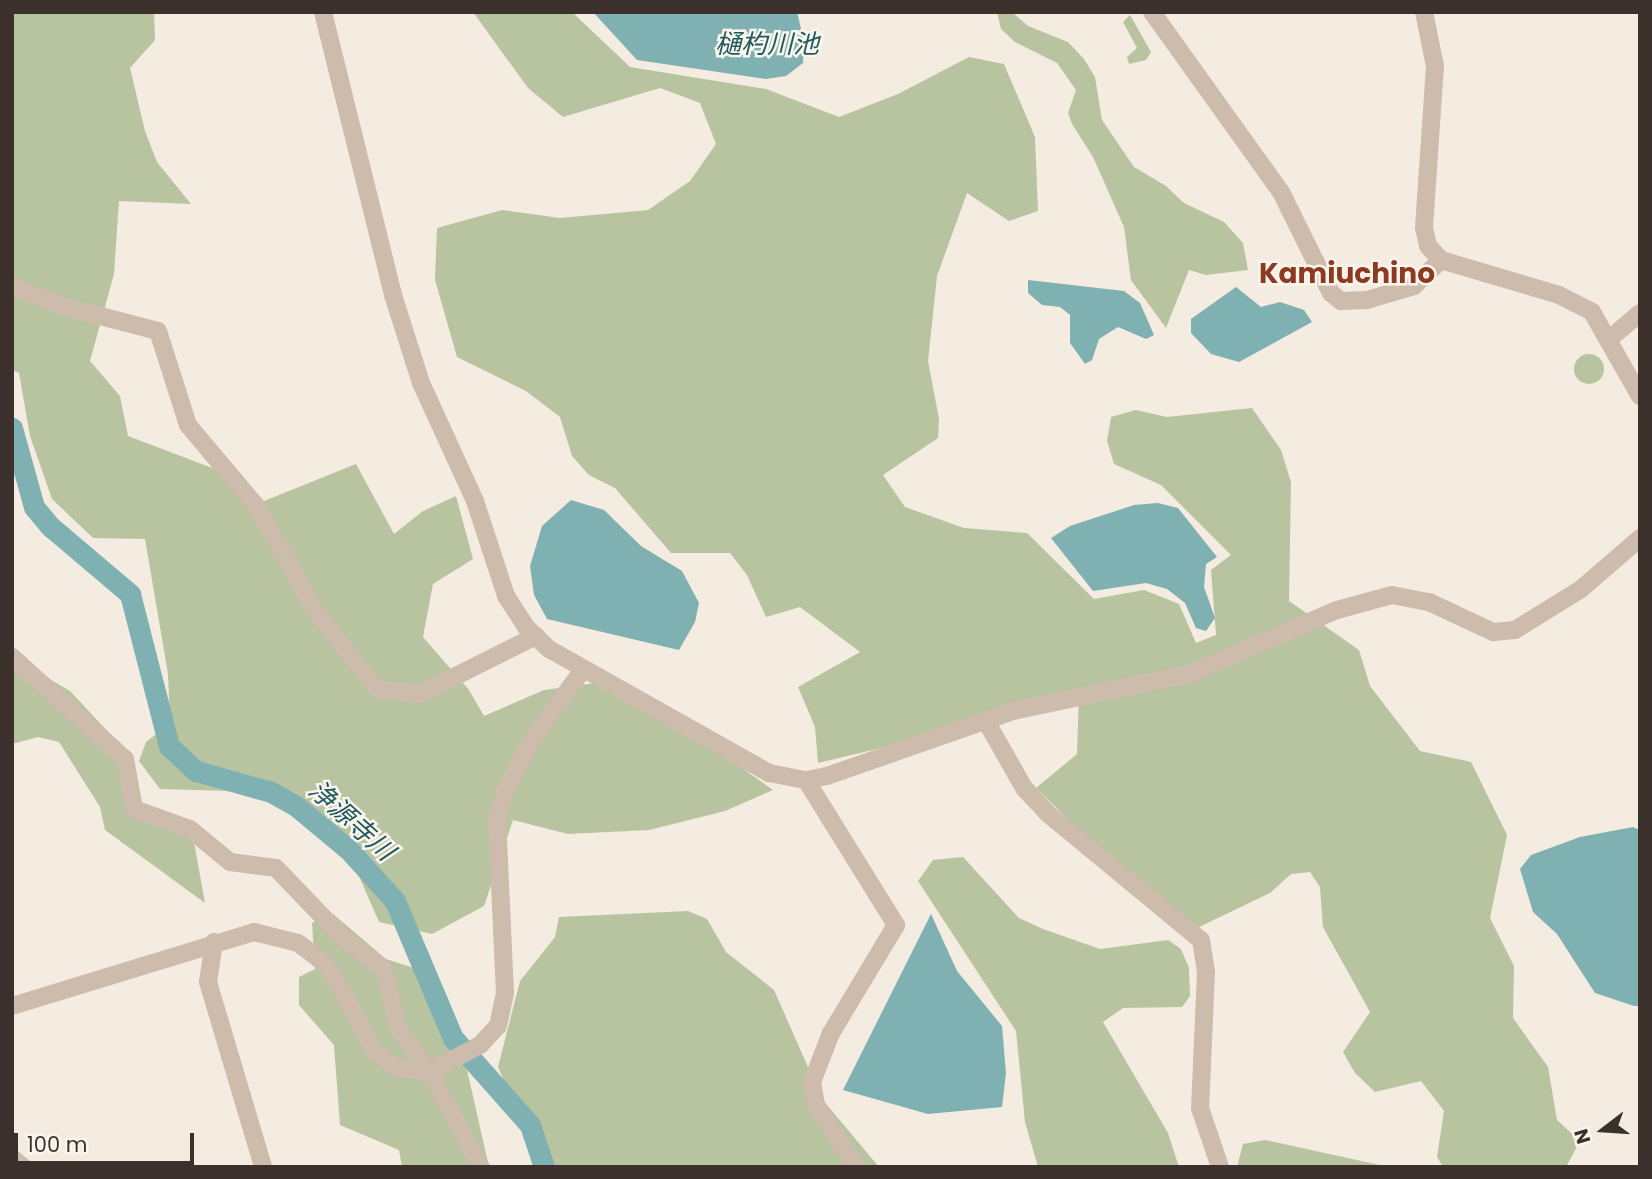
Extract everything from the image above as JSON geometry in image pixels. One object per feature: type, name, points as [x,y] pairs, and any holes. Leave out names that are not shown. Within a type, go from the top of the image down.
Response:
[{"type":"street","points":[[323,12],[393,295],[421,383],[475,500],[506,596],[536,636],[582,671],[748,762],[786,779],[806,780],[986,721],[1189,674],[1337,610],[1392,595],[1429,601],[1493,632],[1516,630],[1581,589],[1640,538]]},
{"type":"street","points":[[1152,12],[1281,192],[1331,293],[1341,301],[1367,300],[1414,286],[1441,260]]},
{"type":"street","points":[[1424,12],[1435,84],[1424,228],[1428,246],[1441,260],[1576,302],[1592,312],[1640,396]]},
{"type":"street","points":[[12,286],[62,306],[158,331],[188,425],[257,507],[316,612],[377,690],[420,694],[536,636]]},
{"type":"street","points":[[1608,340],[1640,313]]},
{"type":"street","points":[[12,657],[125,759],[134,809],[190,829],[230,862],[276,868],[344,939],[384,968],[398,1028],[433,1071],[481,1167]]},
{"type":"street","points":[[12,1006],[214,942],[254,932],[298,943],[331,971],[382,1058],[396,1067],[433,1071],[491,1037],[498,1026],[505,994],[497,817],[505,791],[533,738],[582,671]]},
{"type":"street","points":[[986,721],[1024,788],[1046,812],[1201,940],[1206,972],[1200,1108],[1220,1167]]},
{"type":"street","points":[[806,780],[896,925],[831,1032],[811,1082],[816,1105],[856,1167]]},
{"type":"street","points":[[214,942],[208,982],[263,1167]]},
{"type":"street","points":[[12,1158],[23,1167]]},
{"type":"green space","points":[[12,12],[154,12],[155,40],[130,68],[145,131],[157,162],[191,204],[119,201],[114,274],[90,361],[120,396],[128,436],[215,469],[259,503],[356,464],[394,534],[423,511],[456,496],[473,559],[433,584],[423,637],[469,690],[484,716],[544,690],[595,683],[665,713],[773,790],[725,811],[649,830],[568,834],[513,820],[484,906],[432,934],[379,922],[338,828],[267,792],[160,789],[139,761],[146,742],[170,723],[168,674],[145,539],[93,538],[52,499],[30,436],[19,373],[12,370]]},
{"type":"green space","points":[[473,12],[572,12],[630,67],[766,89],[839,117],[898,94],[969,57],[1004,64],[1035,137],[1038,211],[1009,221],[967,193],[937,276],[928,361],[939,419],[938,438],[883,475],[905,507],[964,528],[1027,533],[1094,599],[1144,590],[1179,604],[1196,643],[1216,635],[1211,570],[1231,555],[1161,485],[1114,464],[1107,441],[1111,417],[1136,410],[1167,417],[1252,408],[1281,450],[1291,482],[1289,601],[1359,650],[1370,686],[1420,751],[1471,762],[1507,835],[1490,918],[1514,966],[1513,1018],[1548,1067],[1557,1120],[1580,1141],[1566,1167],[1443,1167],[1437,1157],[1444,1111],[1421,1081],[1375,1092],[1355,1073],[1343,1052],[1370,1012],[1323,927],[1320,887],[1310,872],[1291,874],[1270,893],[1197,928],[1078,829],[1036,788],[1077,754],[1079,692],[927,737],[818,763],[815,727],[798,687],[860,652],[800,607],[766,617],[747,575],[730,553],[671,553],[615,488],[589,475],[572,456],[560,417],[526,391],[457,357],[435,280],[437,228],[502,210],[560,218],[648,210],[690,181],[716,144],[700,103],[660,88],[563,117],[528,88]]},
{"type":"green space","points":[[997,12],[1012,12],[1028,26],[1068,42],[1084,59],[1095,77],[1102,120],[1134,167],[1166,186],[1184,203],[1224,222],[1243,243],[1248,270],[1206,275],[1189,270],[1166,328],[1131,280],[1124,227],[1093,157],[1072,124],[1068,113],[1076,90],[1057,63],[1015,42],[1001,29]]},
{"type":"green space","points":[[1130,15],[1151,52],[1146,60],[1129,64],[1127,57],[1137,48],[1123,22]]},
{"type":"green space","points":[[1589,354],[1600,358],[1604,369],[1600,380],[1589,384],[1578,380],[1574,369],[1578,358]]},
{"type":"green space","points":[[12,657],[70,691],[112,736],[131,799],[194,842],[205,903],[105,830],[100,807],[59,742],[38,737],[12,744]]},
{"type":"green space","points":[[963,857],[1019,918],[1043,929],[1100,949],[1168,940],[1181,949],[1189,968],[1190,996],[1182,1007],[1123,1008],[1103,1022],[1168,1133],[1179,1167],[1038,1167],[1025,1122],[1016,1031],[918,881],[933,860]]},
{"type":"green space","points":[[688,911],[707,919],[726,952],[774,990],[822,1099],[879,1167],[541,1167],[498,1067],[520,981],[555,937],[559,917]]},
{"type":"green space","points":[[333,914],[386,959],[414,968],[458,1030],[489,1167],[402,1167],[399,1150],[340,1125],[334,1045],[299,1005],[299,977],[315,969],[312,923]]},
{"type":"green space","points":[[1265,1140],[1389,1167],[1237,1167],[1243,1144]]},
{"type":"water","name":"樋杓川池","points":[[593,12],[797,12],[804,41],[803,63],[786,76],[766,79],[637,60]]},
{"type":"water","points":[[1028,280],[1124,291],[1140,303],[1154,335],[1146,339],[1118,327],[1099,339],[1092,360],[1085,364],[1070,343],[1070,315],[1060,307],[1042,305],[1028,293]]},
{"type":"water","points":[[1236,287],[1261,307],[1280,302],[1304,310],[1312,322],[1239,362],[1211,354],[1191,333],[1191,319]]},
{"type":"water","points":[[571,500],[604,510],[641,546],[682,571],[699,603],[695,622],[679,650],[547,619],[534,595],[530,566],[542,526]]},
{"type":"water","points":[[1158,503],[1178,508],[1217,557],[1206,564],[1204,587],[1215,618],[1206,631],[1196,628],[1185,603],[1167,589],[1146,583],[1093,591],[1051,538],[1070,526],[1134,505]]},
{"type":"water","points":[[1633,827],[1640,830],[1640,1006],[1595,993],[1557,934],[1533,912],[1520,869],[1531,855],[1580,837]]},
{"type":"water","points":[[931,914],[957,971],[1002,1026],[1006,1073],[1002,1107],[928,1114],[843,1090]]},
{"type":"waterway","name":"浄源寺川","points":[[12,428],[34,507],[51,527],[130,594],[169,746],[196,771],[271,792],[296,806],[349,850],[395,901],[453,1038],[530,1125],[544,1167]]},
{"type":"district","name":"Kamiuchino","points":[[1347,274]]}]
